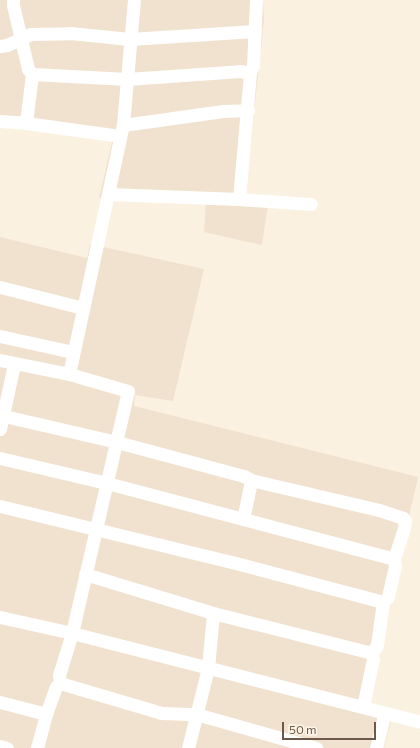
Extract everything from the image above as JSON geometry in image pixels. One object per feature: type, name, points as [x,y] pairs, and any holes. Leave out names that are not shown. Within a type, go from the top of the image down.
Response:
[{"type":"street","points":[[13,0],[28,69],[32,74],[26,123]]},
{"type":"street","points":[[69,374],[121,130],[134,0]]},
{"type":"street","points":[[239,199],[248,110],[250,73],[253,66],[256,31],[256,0]]},
{"type":"street","points":[[0,46],[31,34],[70,33],[130,39],[256,31]]},
{"type":"street","points":[[32,74],[127,79],[240,71],[250,73]]},
{"type":"street","points":[[0,121],[121,130],[223,111],[248,110]]},
{"type":"street","points":[[108,194],[239,199],[311,204]]},
{"type":"street","points":[[0,287],[83,308]]},
{"type":"street","points":[[0,336],[73,352]]},
{"type":"street","points":[[0,360],[69,374],[128,391],[72,633],[59,675],[60,683]]},
{"type":"street","points":[[0,429],[14,364]]},
{"type":"street","points":[[2,416],[117,442],[244,476],[251,480],[379,510],[402,518],[405,521],[404,528],[394,559],[395,566],[388,597],[383,602],[378,644],[372,653],[373,659],[364,707]]},
{"type":"street","points":[[0,458],[107,483],[394,559]]},
{"type":"street","points":[[243,519],[251,480]]},
{"type":"street","points":[[0,506],[232,562],[383,602]]},
{"type":"street","points":[[85,574],[213,613],[372,653]]},
{"type":"street","points":[[188,748],[208,668],[213,613]]},
{"type":"street","points":[[0,617],[72,633],[420,722]]},
{"type":"street","points":[[37,748],[46,714],[56,687],[60,683]]},
{"type":"street","points":[[60,683],[160,713],[196,714],[316,748]]},
{"type":"street","points":[[0,702],[46,714]]},
{"type":"street","points":[[376,748],[385,713]]},
{"type":"street","points":[[0,746],[7,748]]},
{"type":"shaded area","points":[[0,0],[263,0],[264,20],[245,195],[269,198],[262,245],[204,232],[206,201],[99,198],[113,138],[0,127]]},
{"type":"shaded area","points":[[0,237],[87,258],[90,244],[204,269],[173,401],[135,395],[134,406],[418,477],[366,701],[394,710],[384,748],[0,748]]}]
